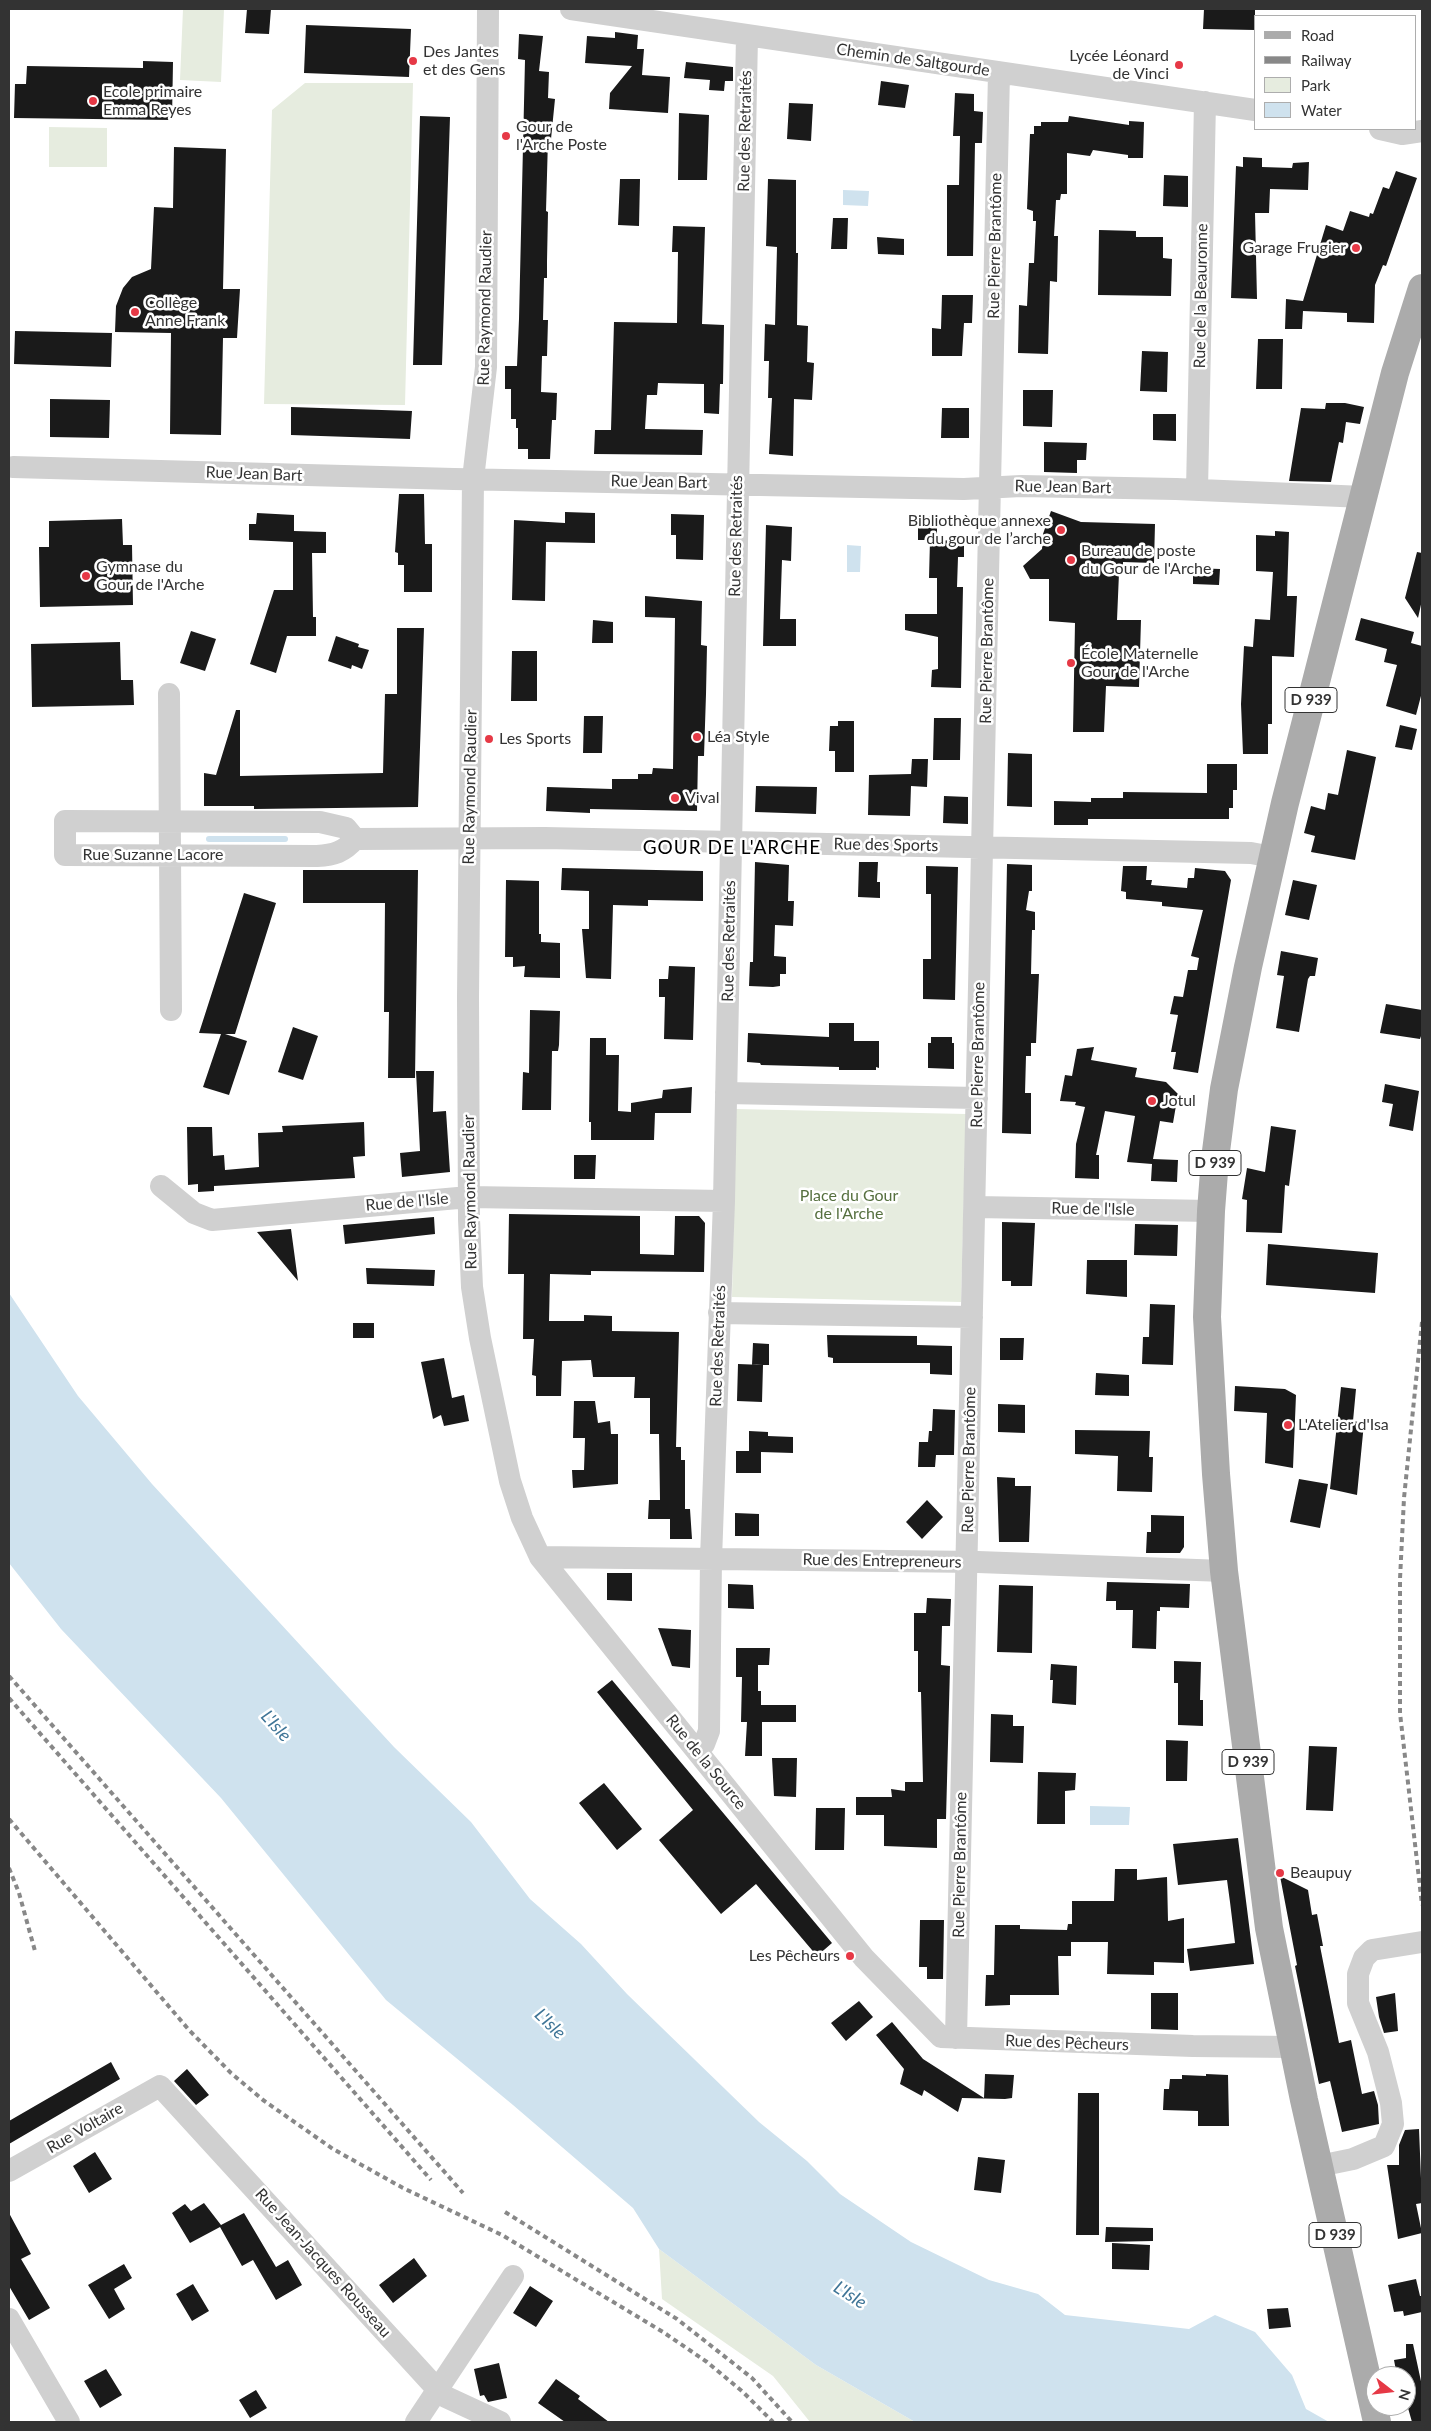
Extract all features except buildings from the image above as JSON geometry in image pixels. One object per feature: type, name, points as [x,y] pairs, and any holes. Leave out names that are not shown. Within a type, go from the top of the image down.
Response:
[{"type":"main road","name":"D 939","points":[[1377,2422],[1319,2166],[1269,1928],[1224,1571],[1215,1465],[1207,1317],[1211,1211],[1224,1089],[1272,857],[1395,373],[1422,288]]},
{"type":"street","name":"Rue Raymond Raudier","points":[[488,9],[486,367],[473,479],[469,1197],[472,1288],[480,1338],[510,1481],[522,1518],[540,1558]]},
{"type":"street","name":"Chemin de Saltgourde","points":[[571,9],[1254,110]]},
{"type":"street","name":"Rue des Retraités","points":[[697,1751],[704,1744],[709,1731],[711,1559],[724,1201],[736,483],[747,36]]},
{"type":"street","name":"Rue Pierre Brantôme","points":[[956,2038],[999,73]]},
{"type":"street","name":"Rue de la Beauronne","points":[[1191,490],[1205,102]]},
{"type":"street","points":[[1384,130],[1402,134],[1422,131]]},
{"type":"street","name":"Rue Jean Bart","points":[[12,467],[964,489],[990,486],[1191,490],[1364,498]]},
{"type":"street","points":[[169,694],[171,1010]]},
{"type":"street","name":"Rue Suzanne Lacore","points":[[64,821],[316,822],[336,824],[346,828],[355,839],[347,849],[335,855],[317,856],[65,855],[64,821]]},
{"type":"street","points":[[316,822],[306,830],[305,840],[306,849],[317,856]]},
{"type":"street","points":[[355,839],[470,839]]},
{"type":"street","name":"Rue des Sports","points":[[470,839],[982,846],[1251,853],[1272,857]]},
{"type":"street","points":[[726,1094],[977,1098]]},
{"type":"street","name":"Rue de l'Isle","points":[[161,1186],[194,1213],[212,1220],[469,1197],[724,1201]]},
{"type":"street","name":"Rue de l'Isle","points":[[975,1206],[1211,1211]]},
{"type":"street","points":[[719,1313],[972,1317]]},
{"type":"street","name":"Rue des Entrepreneurs","points":[[540,1558],[966,1562],[1224,1571]]},
{"type":"street","name":"Rue de la Source","points":[[540,1558],[872,1967]]},
{"type":"street","points":[[1319,2166],[1353,2159],[1384,2146],[1389,2136],[1393,2124],[1391,2103],[1378,2052],[1358,2003],[1358,1974],[1364,1958],[1372,1950],[1400,1944],[1422,1942]]},
{"type":"street","name":"Rue des Pêcheurs","points":[[872,1967],[941,2037],[1192,2046],[1293,2047]]},
{"type":"street","name":"Rue Voltaire","points":[[9,2171],[160,2086]]},
{"type":"street","name":"Rue Jean-Jacques Rousseau","points":[[160,2086],[438,2390],[446,2397],[500,2422]]},
{"type":"street","points":[[416,2422],[514,2276]]},
{"type":"street","points":[[9,2319],[69,2422]]},
{"type":"green space","points":[[183,9],[224,9],[221,82],[180,80]]},
{"type":"green space","points":[[305,83],[413,83],[405,405],[264,404],[272,110]]},
{"type":"green space","points":[[49,127],[107,128],[107,167],[49,167]]},
{"type":"green space","name":"Place du Gour de l'Arche","points":[[736,1109],[966,1114],[961,1302],[732,1297]]},
{"type":"green space","points":[[659,2249],[816,2365],[915,2422],[810,2422],[773,2376],[662,2299]]},
{"type":"water","points":[[843,190],[869,191],[868,206],[843,205]]},
{"type":"water","points":[[847,545],[861,546],[860,572],[847,572]]},
{"type":"water","name":"L'Isle","points":[[9,1293],[78,1396],[152,1484],[394,1747],[471,1822],[530,1899],[581,1944],[627,1994],[759,2122],[807,2161],[840,2194],[911,2242],[989,2280],[1038,2294],[1065,2315],[1189,2329],[1215,2315],[1255,2332],[1292,2375],[1306,2409],[1329,2422],[915,2422],[816,2365],[659,2249],[633,2208],[386,2000],[221,1798],[61,1629],[9,1563]]},
{"type":"water","points":[[1090,1806],[1130,1807],[1129,1825],[1090,1825]]},
{"type":"waterway","points":[[209,839],[285,839]]},
{"type":"railway","points":[[1422,1322],[1404,1498],[1400,1579],[1400,1713],[1422,1905]]},
{"type":"railway","points":[[9,1676],[463,2193]]},
{"type":"railway","points":[[9,1698],[431,2180]]},
{"type":"railway","points":[[9,1819],[189,2030],[231,2073],[263,2100],[333,2149],[403,2188],[502,2235],[663,2332],[707,2362],[743,2392],[773,2422]]},
{"type":"railway","points":[[9,1868],[19,1893],[35,1951]]},
{"type":"railway","points":[[505,2212],[677,2319],[752,2378],[792,2422]]},
{"type":"place","name":"Des Jantes et des Gens","points":[[413,61]]},
{"type":"place","name":"Lycée Léonard de Vinci","points":[[1179,65]]},
{"type":"place","name":"Ecole primaire Emma Reyes","points":[[93,101]]},
{"type":"place","name":"Gour de l'Arche Poste","points":[[506,136]]},
{"type":"place","name":"Garage Frugier","points":[[1356,248]]},
{"type":"place","name":"Collège Anne Frank","points":[[135,312]]},
{"type":"place","name":"Bibliothèque annexe du gour de l’arche","points":[[1061,530]]},
{"type":"place","name":"Bureau de poste du Gour de l'Arche","points":[[1071,560]]},
{"type":"place","name":"Gymnase du Gour de l'Arche","points":[[86,576]]},
{"type":"place","name":"École Maternelle Gour de l'Arche","points":[[1071,663]]},
{"type":"place","name":"Léa Style","points":[[697,737]]},
{"type":"place","name":"Les Sports","points":[[489,739]]},
{"type":"place","name":"Vival","points":[[675,798]]},
{"type":"place","name":"Jotul","points":[[1152,1101]]},
{"type":"place","name":"L'Atelier d'Isa","points":[[1288,1425]]},
{"type":"place","name":"Beaupuy","points":[[1280,1873]]},
{"type":"place","name":"Les Pêcheurs","points":[[850,1956]]},
{"type":"district","name":"GOUR DE L'ARCHE","points":[[732,848]]}]
